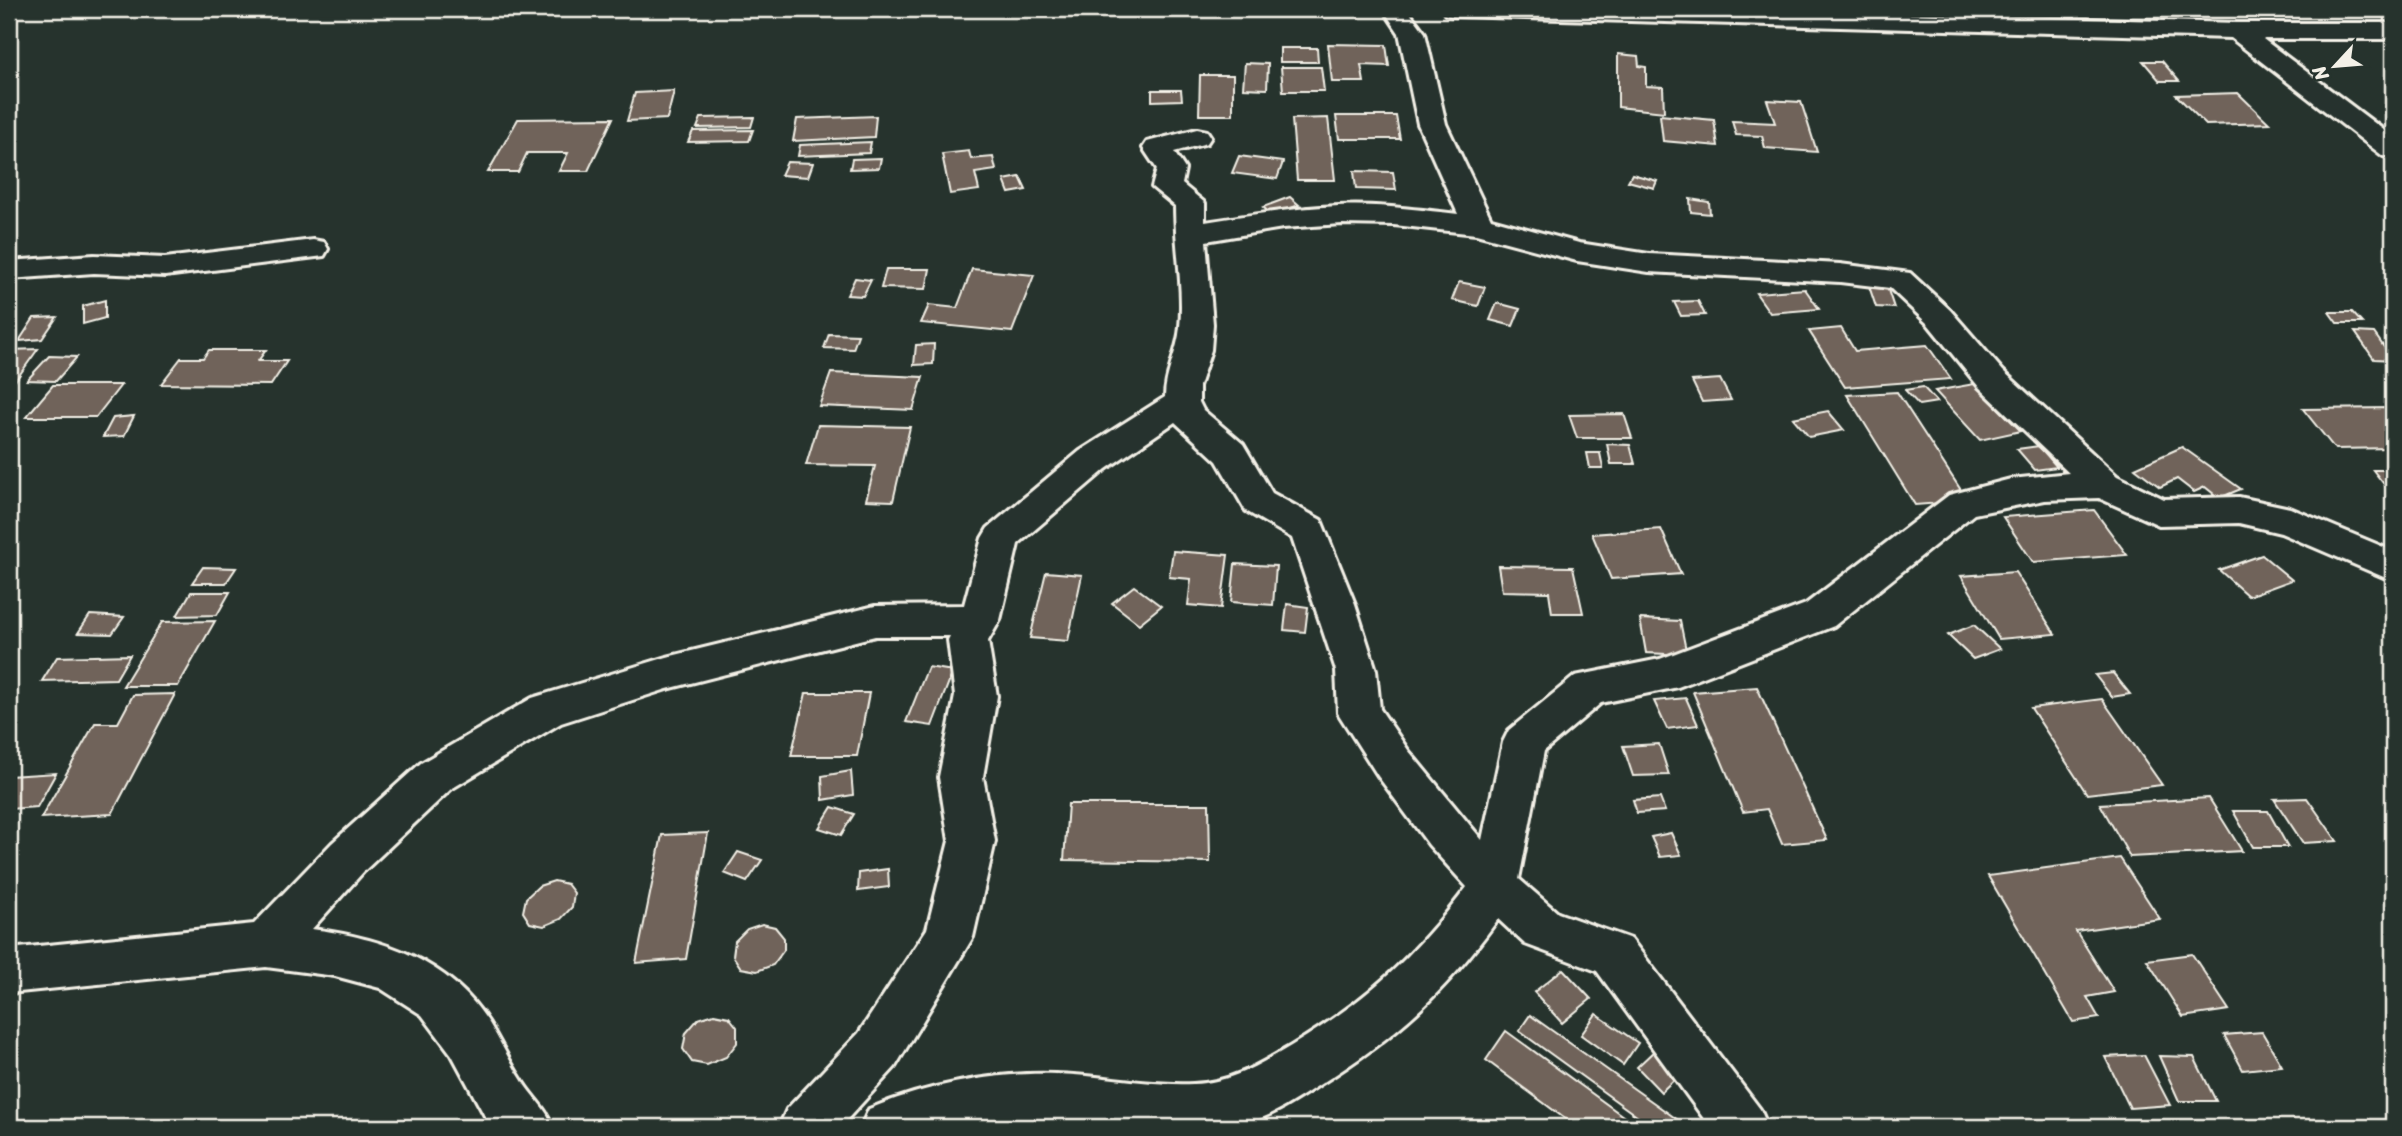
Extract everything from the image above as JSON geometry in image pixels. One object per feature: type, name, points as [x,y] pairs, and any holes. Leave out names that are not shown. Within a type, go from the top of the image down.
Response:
[{"type":"street","points":[[1395,9],[1412,33],[1432,124],[1478,225]]},
{"type":"street","points":[[1454,9],[1795,14],[2237,31],[2393,31]]},
{"type":"street","points":[[2237,31],[2393,150]]},
{"type":"street","points":[[1197,137],[1157,148],[1171,169],[1167,187],[1191,203],[1190,234],[1197,324],[1194,350],[1182,386],[1182,402],[1190,417],[1230,453],[1259,502],[1308,530],[1356,670],[1359,713],[1445,831],[1495,886],[1542,929],[1614,955],[1742,1127]]},
{"type":"street","points":[[1190,234],[1283,219],[1342,215],[1394,216],[1478,225],[1577,253],[1649,263],[1840,273],[1899,280],[1939,317],[1991,379],[2104,485],[2159,512],[2239,510],[2290,521],[2393,567]]},
{"type":"street","points":[[9,270],[94,264],[165,267],[313,249]]},
{"type":"street","points":[[805,1127],[877,1050],[949,937],[972,841],[961,777],[976,696],[968,640],[980,620],[1001,538],[1102,454],[1182,402]]},
{"type":"street","points":[[887,1127],[992,1101],[1057,1099],[1138,1109],[1196,1110],[1254,1097],[1351,1037],[1395,1003],[1449,948],[1495,886],[1524,741],[1590,688],[1664,675],[1821,615],[1962,503],[2022,490],[2104,485]]},
{"type":"street","points":[[266,945],[348,858],[436,776],[547,710],[667,673],[875,621],[980,620]]},
{"type":"street","points":[[9,971],[266,945],[335,954],[392,968],[439,999],[470,1038],[504,1100],[527,1127]]},
{"type":"building","points":[[1328,44],[1386,45],[1389,66],[1361,65],[1364,82],[1332,82]]},
{"type":"building","points":[[1280,48],[1317,48],[1318,62],[1280,62]]},
{"type":"building","points":[[1618,54],[1638,56],[1639,66],[1646,67],[1646,86],[1663,87],[1664,112],[1618,107]]},
{"type":"building","points":[[2143,61],[2162,61],[2179,81],[2160,81]]},
{"type":"building","points":[[1245,63],[1268,64],[1267,89],[1243,88]]},
{"type":"building","points":[[1281,67],[1321,67],[1324,91],[1283,91]]},
{"type":"building","points":[[1200,75],[1233,75],[1233,115],[1199,115]]},
{"type":"building","points":[[1152,90],[1181,90],[1182,100],[1152,101]]},
{"type":"building","points":[[674,91],[667,119],[627,121],[635,93]]},
{"type":"building","points":[[2238,93],[2269,123],[2206,125],[2176,95]]},
{"type":"building","points":[[1767,100],[1801,102],[1817,152],[1765,148],[1762,136],[1736,135],[1732,121],[1775,123]]},
{"type":"building","points":[[1660,115],[1714,120],[1718,146],[1663,141]]},
{"type":"building","points":[[876,116],[874,137],[793,141],[797,119]]},
{"type":"building","points":[[1336,116],[1396,116],[1400,139],[1339,139]]},
{"type":"building","points":[[754,117],[751,127],[697,128],[701,118]]},
{"type":"building","points":[[613,118],[588,171],[559,171],[568,153],[527,153],[518,172],[488,172],[518,119]]},
{"type":"building","points":[[1328,118],[1335,180],[1297,180],[1292,119]]},
{"type":"building","points":[[753,130],[749,141],[688,142],[693,131]]},
{"type":"building","points":[[871,142],[869,153],[798,156],[800,145]]},
{"type":"building","points":[[969,151],[971,159],[993,157],[996,170],[975,173],[979,190],[950,194],[942,154]]},
{"type":"building","points":[[1239,156],[1283,162],[1277,179],[1232,173]]},
{"type":"building","points":[[881,158],[879,168],[850,169],[852,159]]},
{"type":"building","points":[[787,162],[813,163],[808,177],[781,175]]},
{"type":"building","points":[[1354,171],[1393,172],[1396,190],[1356,189]]},
{"type":"building","points":[[1632,174],[1657,181],[1654,188],[1628,181]]},
{"type":"building","points":[[1020,177],[1026,190],[1009,193],[1004,180]]},
{"type":"building","points":[[1290,197],[1299,205],[1272,215],[1263,207]]},
{"type":"building","points":[[1690,199],[1709,202],[1710,214],[1691,212]]},
{"type":"building","points":[[886,269],[930,269],[926,289],[881,288]]},
{"type":"building","points":[[972,269],[1034,275],[1012,332],[921,323],[929,305],[957,308]]},
{"type":"building","points":[[855,278],[871,280],[863,296],[847,295]]},
{"type":"building","points":[[1459,282],[1485,287],[1478,306],[1452,300]]},
{"type":"building","points":[[1869,286],[1887,287],[1894,308],[1876,307]]},
{"type":"building","points":[[1805,289],[1819,309],[1770,313],[1756,293]]},
{"type":"building","points":[[105,300],[105,318],[83,324],[83,306]]},
{"type":"building","points":[[1698,301],[1705,315],[1681,316],[1674,302]]},
{"type":"building","points":[[1497,303],[1520,309],[1513,326],[1490,320]]},
{"type":"building","points":[[2329,312],[2352,312],[2362,323],[2337,323]]},
{"type":"building","points":[[57,317],[42,339],[19,341],[34,318]]},
{"type":"building","points":[[1841,328],[1855,351],[1927,345],[1951,379],[1845,387],[1809,331]]},
{"type":"building","points":[[2355,332],[2374,333],[2393,360],[2374,359]]},
{"type":"building","points":[[829,334],[858,335],[853,349],[824,348]]},
{"type":"building","points":[[934,344],[933,364],[914,365],[916,345]]},
{"type":"building","points":[[38,349],[15,381],[9,382],[9,350]]},
{"type":"building","points":[[209,350],[266,350],[258,361],[287,361],[271,385],[161,384],[181,358],[203,358]]},
{"type":"building","points":[[49,356],[77,357],[56,381],[27,380]]},
{"type":"building","points":[[831,373],[923,377],[913,410],[819,406]]},
{"type":"building","points":[[1720,379],[1731,400],[1702,402],[1692,381]]},
{"type":"building","points":[[1974,384],[2021,431],[1980,440],[1935,391]]},
{"type":"building","points":[[53,385],[121,385],[96,417],[26,417]]},
{"type":"building","points":[[1923,387],[1937,402],[1919,405],[1905,390]]},
{"type":"building","points":[[1897,392],[1968,501],[1915,505],[1847,395]]},
{"type":"building","points":[[2393,408],[2393,448],[2335,449],[2303,409]]},
{"type":"building","points":[[1828,411],[1844,430],[1809,437],[1793,418]]},
{"type":"building","points":[[1624,414],[1632,438],[1577,438],[1569,415]]},
{"type":"building","points":[[134,416],[124,436],[103,437],[113,418]]},
{"type":"building","points":[[818,425],[910,427],[893,501],[866,500],[875,466],[806,465]]},
{"type":"building","points":[[1607,444],[1630,445],[1635,464],[1611,464]]},
{"type":"building","points":[[2039,446],[2057,467],[2035,470],[2017,449]]},
{"type":"building","points":[[2182,447],[2241,489],[2219,498],[2205,487],[2194,492],[2177,479],[2160,487],[2135,468]]},
{"type":"building","points":[[1587,453],[1600,453],[1603,468],[1590,468]]},
{"type":"building","points":[[2373,470],[2393,470],[2393,492],[2390,492]]},
{"type":"building","points":[[2094,510],[2127,555],[2033,562],[2003,517]]},
{"type":"building","points":[[1661,529],[1681,574],[1611,579],[1592,534]]},
{"type":"building","points":[[1173,551],[1228,555],[1221,608],[1188,605],[1191,579],[1169,577]]},
{"type":"building","points":[[2262,555],[2292,580],[2248,596],[2219,570]]},
{"type":"building","points":[[1235,564],[1276,566],[1273,605],[1231,602]]},
{"type":"building","points":[[1498,566],[1573,567],[1583,613],[1552,613],[1549,592],[1502,591]]},
{"type":"building","points":[[203,567],[236,568],[226,583],[192,583]]},
{"type":"building","points":[[1046,572],[1082,575],[1068,641],[1030,638]]},
{"type":"building","points":[[2015,572],[2055,634],[1999,639],[1961,576]]},
{"type":"building","points":[[1134,586],[1161,606],[1139,624],[1112,603]]},
{"type":"building","points":[[191,592],[230,592],[217,615],[177,616]]},
{"type":"building","points":[[1287,604],[1308,607],[1305,632],[1284,630]]},
{"type":"building","points":[[90,615],[124,617],[112,634],[78,633]]},
{"type":"building","points":[[1640,619],[1680,621],[1687,655],[1646,653]]},
{"type":"building","points":[[215,621],[178,686],[123,686],[162,622]]},
{"type":"building","points":[[1974,625],[2000,649],[1973,659],[1948,635]]},
{"type":"building","points":[[130,655],[116,679],[42,681],[57,657]]},
{"type":"building","points":[[928,667],[953,671],[932,726],[906,722]]},
{"type":"building","points":[[2113,673],[2130,694],[2112,697],[2095,675]]},
{"type":"building","points":[[1757,687],[1827,840],[1782,844],[1767,809],[1743,812],[1693,692]]},
{"type":"building","points":[[806,693],[869,693],[857,756],[791,756]]},
{"type":"building","points":[[175,694],[112,814],[41,818],[95,723],[118,723],[133,695]]},
{"type":"building","points":[[1686,698],[1698,725],[1667,729],[1654,701]]},
{"type":"building","points":[[2102,699],[2162,785],[2087,794],[2031,708]]},
{"type":"building","points":[[1659,744],[1669,775],[1633,776],[1623,746]]},
{"type":"building","points":[[851,771],[853,795],[823,800],[822,776]]},
{"type":"building","points":[[56,773],[37,807],[9,809],[9,776]]},
{"type":"building","points":[[1660,798],[1665,811],[1637,813],[1633,800]]},
{"type":"building","points":[[2209,798],[2242,851],[2130,857],[2100,804]]},
{"type":"building","points":[[2307,798],[2337,841],[2303,843],[2274,799]]},
{"type":"building","points":[[1068,804],[1209,804],[1210,862],[1064,860]]},
{"type":"building","points":[[832,807],[854,814],[841,835],[819,828]]},
{"type":"building","points":[[2233,811],[2268,811],[2288,847],[2253,847]]},
{"type":"building","points":[[708,833],[686,959],[636,963],[662,835]]},
{"type":"building","points":[[1671,833],[1681,855],[1660,857],[1651,837]]},
{"type":"building","points":[[738,852],[762,860],[747,882],[724,873]]},
{"type":"building","points":[[2120,858],[2160,919],[2076,931],[2114,992],[2087,997],[2099,1018],[2073,1022],[1988,876]]},
{"type":"building","points":[[888,869],[889,887],[858,891],[859,873]]},
{"type":"building","points":[[554,881],[567,884],[574,893],[572,907],[561,919],[544,926],[530,923],[523,912],[526,898],[539,886]]},
{"type":"building","points":[[762,924],[775,927],[784,938],[784,950],[773,965],[757,971],[741,968],[733,956],[735,941],[747,929]]},
{"type":"building","points":[[2192,954],[2229,1010],[2183,1017],[2147,960]]},
{"type":"building","points":[[1563,969],[1591,999],[1562,1023],[1534,992]]},
{"type":"building","points":[[714,1014],[729,1017],[737,1027],[737,1043],[726,1057],[707,1065],[692,1062],[683,1049],[686,1033],[698,1019]]},
{"type":"building","points":[[1596,1014],[1638,1043],[1623,1065],[1581,1035]]},
{"type":"building","points":[[1530,1015],[1678,1120],[1674,1127],[1652,1127],[1519,1031]]},
{"type":"building","points":[[1506,1031],[1638,1127],[1576,1127],[1486,1060]]},
{"type":"building","points":[[2262,1032],[2282,1066],[2243,1070],[2224,1035]]},
{"type":"building","points":[[1654,1051],[1679,1075],[1661,1092],[1637,1067]]},
{"type":"building","points":[[2144,1055],[2170,1105],[2130,1108],[2105,1057]]},
{"type":"building","points":[[2159,1056],[2194,1057],[2216,1101],[2179,1101]]}]
